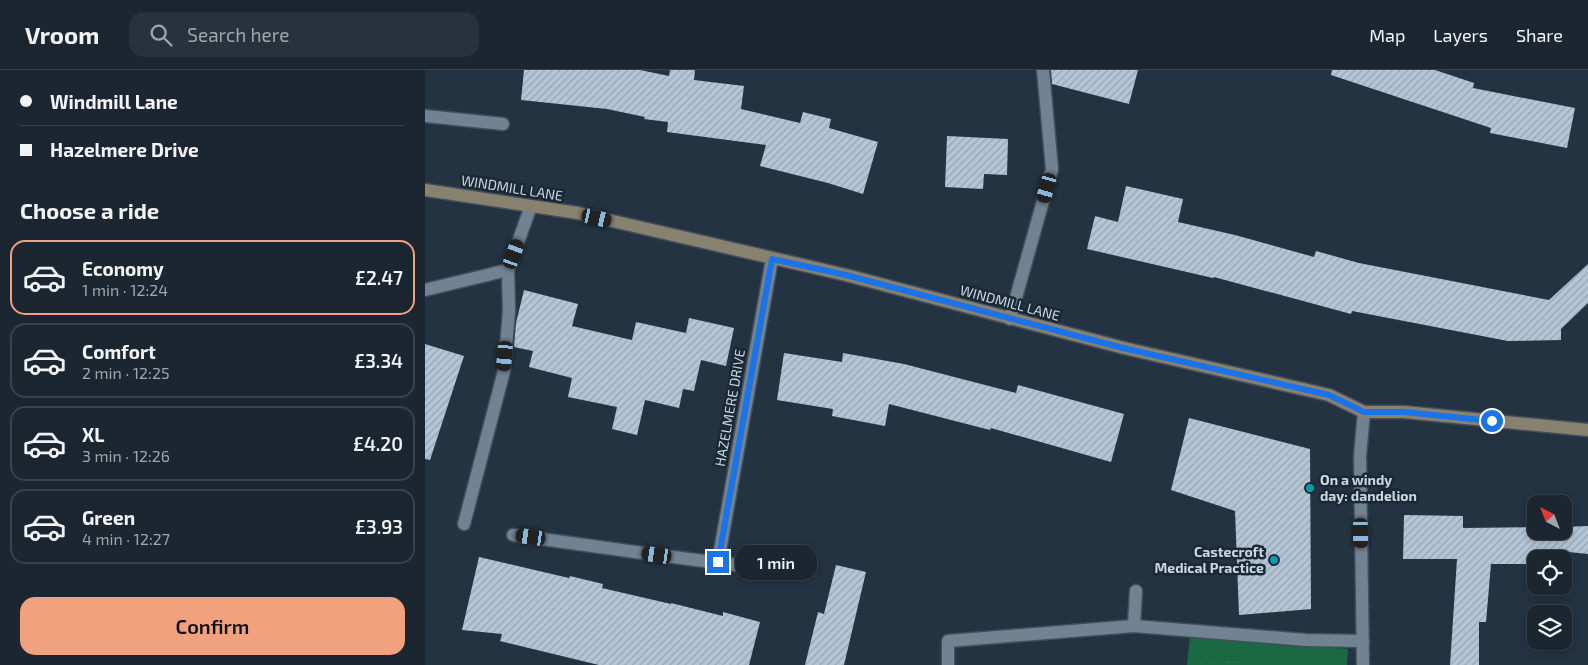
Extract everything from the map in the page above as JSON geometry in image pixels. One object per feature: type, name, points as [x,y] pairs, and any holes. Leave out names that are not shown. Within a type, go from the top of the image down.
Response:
[{"type":"street","points":[[1010,319],[1052,170],[1043,70]]},
{"type":"street","points":[[425,118],[503,124]]},
{"type":"street","name":"WINDMILL LANE","points":[[425,190],[578,213],[846,275],[1123,348],[1329,395],[1364,412],[1404,412],[1588,430]]},
{"type":"street","points":[[464,524],[504,372],[509,311],[508,270],[531,206]]},
{"type":"street","name":"HAZELMERE DRIVE","points":[[718,562],[772,259]]},
{"type":"street","points":[[425,290],[508,270]]},
{"type":"street","points":[[1363,665],[1360,456],[1364,412]]},
{"type":"street","points":[[513,534],[775,570]]},
{"type":"street","points":[[1134,626],[1136,591]]},
{"type":"street","points":[[948,665],[948,641],[1134,626],[1306,640],[1363,641]]},
{"type":"green space","points":[[1190,635],[1348,649],[1347,665],[1187,665]]},
{"type":"green space","points":[[1200,661],[1307,663],[1307,665],[1200,665]]},
{"type":"building","points":[[524,70],[640,70],[669,76],[670,70],[695,70],[694,80],[744,86],[741,109],[800,123],[803,112],[831,119],[829,128],[878,142],[863,194],[760,166],[766,145],[667,132],[668,122],[644,119],[645,117],[607,109],[521,100]]},
{"type":"building","points":[[1051,70],[1138,70],[1129,104],[1052,84]]},
{"type":"building","points":[[1332,70],[1435,70],[1474,83],[1473,88],[1575,108],[1567,148],[1490,133],[1491,128],[1331,75]]},
{"type":"building","points":[[947,136],[1008,139],[1007,175],[984,174],[983,189],[945,187]]},
{"type":"building","points":[[1126,186],[1183,199],[1178,222],[1235,235],[1314,257],[1316,251],[1359,263],[1549,300],[1588,264],[1588,303],[1561,329],[1561,340],[1508,341],[1352,311],[1351,314],[1214,277],[1087,249],[1095,216],[1118,222]]},
{"type":"building","points":[[524,290],[578,304],[572,326],[632,340],[636,322],[686,333],[689,318],[734,328],[726,366],[701,360],[694,391],[683,389],[679,408],[645,400],[637,435],[612,429],[617,407],[568,397],[572,378],[529,367],[533,351],[514,347],[516,323]]},
{"type":"building","points":[[425,344],[464,356],[430,460],[425,459]]},
{"type":"building","points":[[784,353],[842,362],[843,353],[904,364],[1016,393],[1018,385],[1124,414],[1111,462],[991,428],[990,430],[889,404],[885,426],[832,416],[833,409],[777,400]]},
{"type":"building","name":"Castecroft Medical Practice","points":[[1189,418],[1310,449],[1311,609],[1239,615],[1235,511],[1171,490]]},
{"type":"building","points":[[1404,515],[1463,516],[1463,528],[1527,527],[1527,540],[1573,540],[1573,527],[1588,526],[1588,554],[1572,552],[1572,550],[1527,550],[1527,564],[1491,564],[1486,622],[1479,622],[1479,665],[1450,665],[1457,559],[1403,559]]},
{"type":"building","points":[[479,557],[603,584],[602,588],[671,604],[723,616],[723,612],[760,622],[749,665],[599,665],[500,641],[502,634],[462,630]]},
{"type":"building","points":[[836,565],[866,572],[844,665],[805,665],[818,612],[824,614]]},
{"type":"place","name":"On a windy day: dandelion","points":[[1310,488]]},
{"type":"place","name":"Castecroft Medical Practice","points":[[1274,560]]},
{"type":"route","points":[[718,562],[772,259],[846,275],[1123,348],[1329,395],[1364,412],[1404,412],[1492,421]]}]
